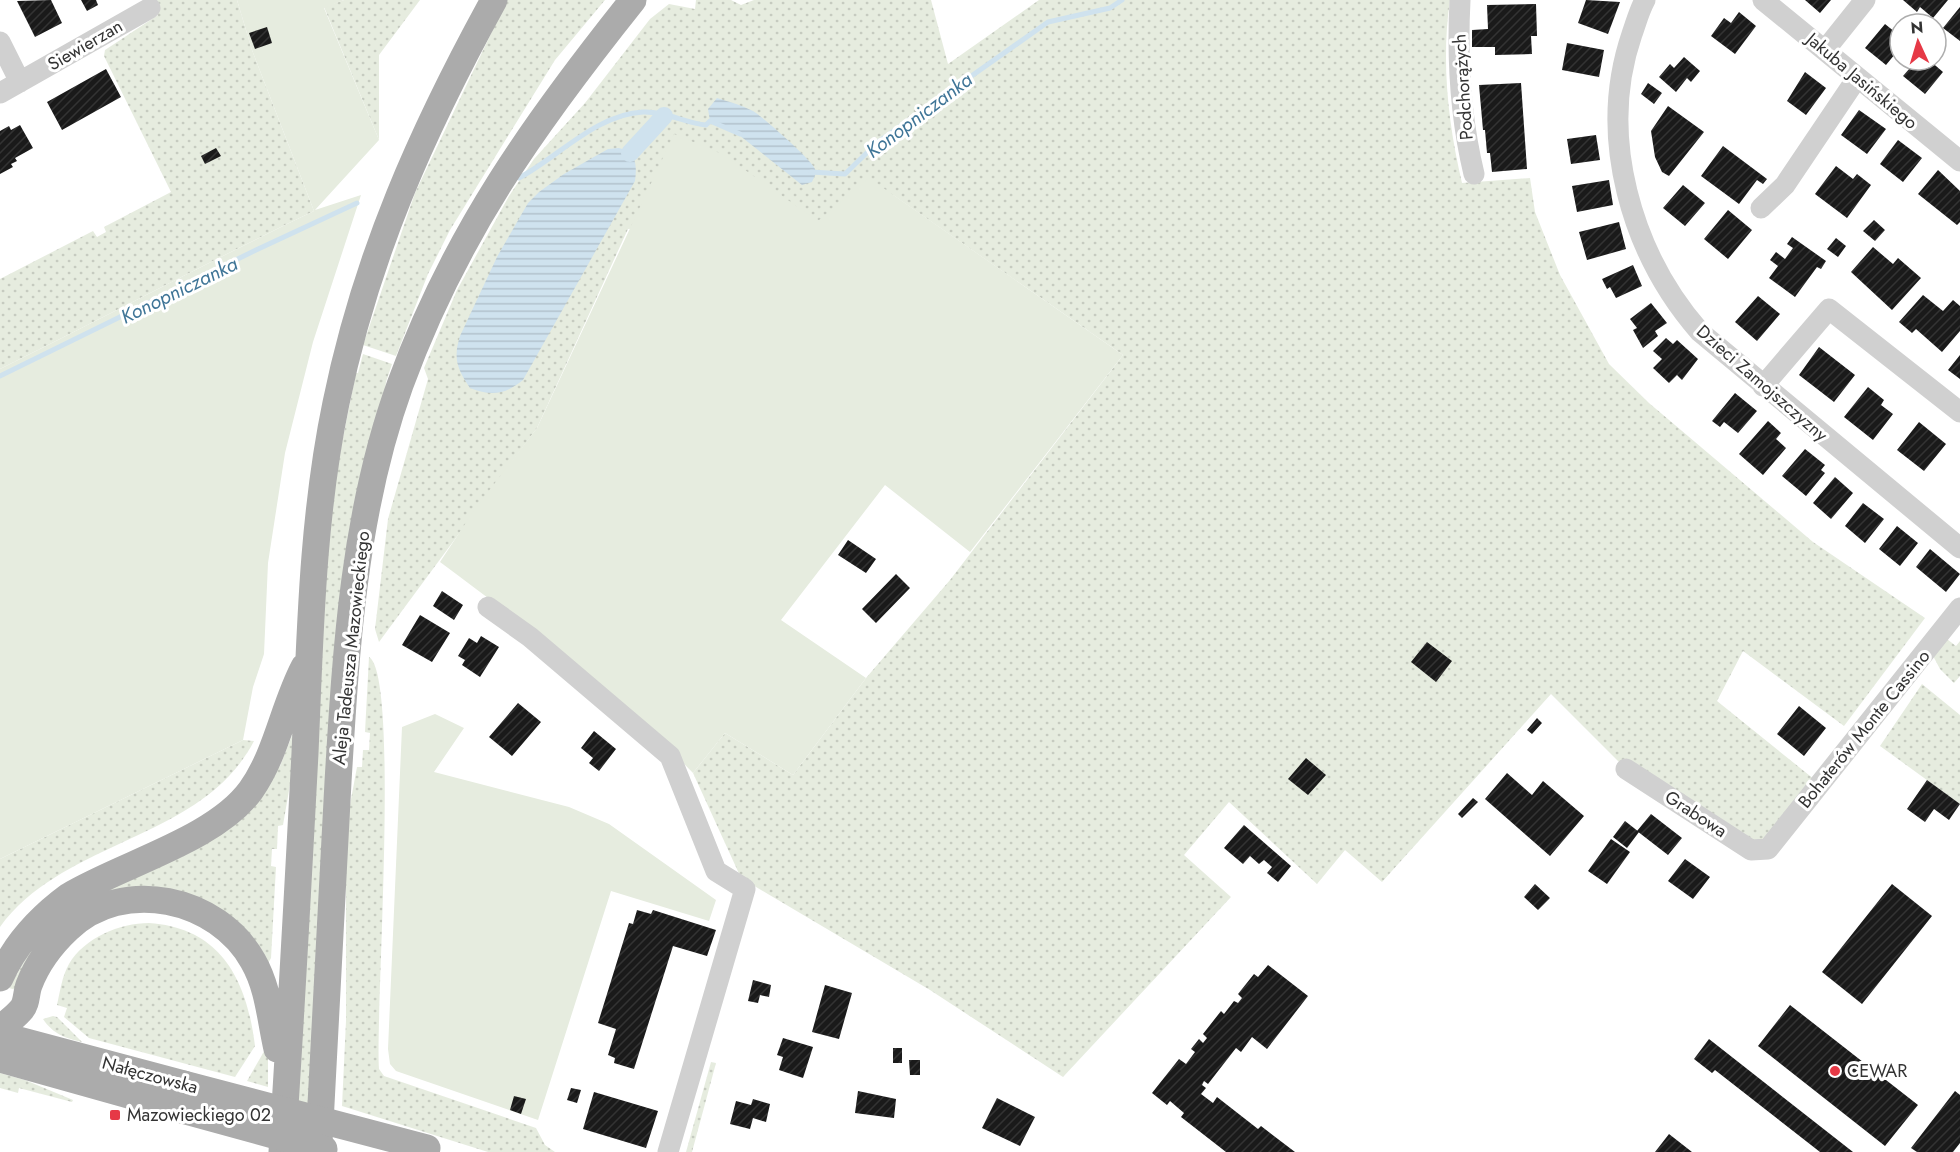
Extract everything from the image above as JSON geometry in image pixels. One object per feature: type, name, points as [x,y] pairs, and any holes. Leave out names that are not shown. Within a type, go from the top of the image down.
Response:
[{"type":"main road","name":"Aleja Tadeusza Mazowieckiego","points":[[282,1152],[309,657],[325,466],[344,370],[361,301],[390,216],[413,156],[494,0]]},
{"type":"main road","name":"Aleja Tadeusza Mazowieckiego","points":[[319,1152],[335,833],[348,643],[363,522],[381,447],[399,387],[443,282],[484,205],[555,99],[633,0]]},
{"type":"main road","points":[[0,978],[26,936],[53,907],[69,896],[208,826],[237,806],[251,789],[268,758],[290,694],[309,657]]},
{"type":"main road","points":[[0,1028],[23,1009],[29,984],[40,963],[70,927],[88,915],[122,902],[139,899],[181,904],[198,910],[226,928],[253,960],[268,1000],[286,1091]]},
{"type":"main road","points":[[23,1009],[41,1032],[64,1052]]},
{"type":"main road","name":"Nałęczowska","points":[[0,1035],[64,1052],[336,1152]]},
{"type":"main road","name":"Nałęczowska","points":[[0,1059],[433,1150]]},
{"type":"street","name":"Podchorążych","points":[[1460,0],[1458,48],[1464,132],[1474,174]]},
{"type":"street","name":"Dzieci Zamojszczyzny","points":[[1645,0],[1626,51],[1617,116],[1621,163],[1631,203],[1654,266],[1671,296],[1700,332],[1960,548]]},
{"type":"street","name":"Jakuba Jasińskiego","points":[[1763,0],[1960,161]]},
{"type":"street","points":[[1825,50],[1865,0]]},
{"type":"street","name":"Siewierzan","points":[[0,93],[150,8]]},
{"type":"street","points":[[0,42],[20,82]]},
{"type":"street","points":[[1761,208],[1785,185],[1857,78]]},
{"type":"street","points":[[1763,386],[1829,309],[1960,412]]},
{"type":"street","points":[[488,607],[530,637],[670,756],[716,871],[746,888],[668,1152]]},
{"type":"street","name":"Bohaterów Monte Cassino","points":[[1768,849],[1960,608]]},
{"type":"street","name":"Grabowa","points":[[1626,769],[1751,850],[1768,849]]},
{"type":"shaded area","points":[[151,0],[237,0],[252,50],[314,211],[0,369],[0,279],[93,231],[97,237],[106,232],[104,227],[171,192],[104,56],[105,50],[158,15]]},
{"type":"shaded area","points":[[237,0],[344,0],[324,8],[379,140],[315,210],[361,195],[313,342],[285,453],[268,563],[264,654],[253,687],[243,740],[0,859],[0,369],[314,211],[252,50]]},
{"type":"shaded area","points":[[344,0],[420,0],[379,55],[379,140],[324,7]]},
{"type":"shaded area","points":[[507,0],[605,0],[555,60],[450,230],[428,274],[396,356],[363,345],[415,193]]},
{"type":"shaded area","points":[[696,0],[731,0],[741,5],[754,0],[931,0],[948,64],[1039,0],[1450,0],[1446,46],[1447,92],[1462,183],[1530,178],[1535,212],[1560,275],[1609,364],[1649,403],[1813,542],[1925,618],[1844,726],[1743,651],[1717,701],[1820,784],[1768,849],[1626,769],[1551,694],[1382,882],[1345,850],[1317,884],[1229,802],[1184,855],[1231,897],[1063,1077],[930,990],[741,878],[693,773],[725,733],[793,775],[866,678],[950,580],[1123,355],[893,195],[818,221],[628,229],[537,428],[379,642],[375,629],[388,519],[428,379],[424,368],[457,290],[509,196],[534,159],[585,103],[650,19],[669,4],[695,9]]},
{"type":"shaded area","points":[[674,134],[722,154],[818,221],[869,178],[1123,355],[970,552],[885,485],[781,620],[866,678],[793,775],[725,733],[693,773],[602,688],[440,562],[475,509],[537,428]]},
{"type":"shaded area","points":[[363,354],[392,364],[386,382],[308,1152],[295,1152],[319,672],[333,487],[356,373],[358,373]]},
{"type":"shaded area","points":[[1943,636],[1956,646],[1960,641],[1960,676],[1954,683],[1940,669],[1932,654]]},
{"type":"shaded area","points":[[369,657],[378,678],[383,721],[385,781],[379,1069],[384,1076],[536,1128],[545,1145],[555,1152],[488,1152],[342,1106],[346,1021],[346,826],[357,767],[362,767],[363,750],[369,750],[370,733],[365,732]]},
{"type":"shaded area","points":[[1922,684],[1960,715],[1960,804],[1880,746]]},
{"type":"shaded area","points":[[435,714],[464,728],[434,772],[569,807],[609,824],[716,900],[709,921],[611,891],[538,1120],[396,1071],[390,1064],[388,1049],[402,727]]},
{"type":"shaded area","points":[[293,733],[291,779],[283,825],[278,826],[277,849],[272,849],[271,866],[276,867],[271,958],[267,965],[260,952],[123,893],[16,990],[9,988],[36,941],[280,766]]},
{"type":"shaded area","points":[[243,740],[254,741],[231,774],[202,800],[168,820],[60,874],[27,898],[0,927],[0,859]]},
{"type":"shaded area","points":[[149,923],[174,927],[195,935],[213,947],[237,980],[251,1022],[255,1046],[235,1077],[89,1038],[64,1017],[67,1008],[57,1005],[69,964],[84,947],[115,929]]},
{"type":"shaded area","points":[[57,1017],[82,1042],[55,1032],[43,1019]]},
{"type":"shaded area","points":[[268,1048],[268,1087],[247,1081]]},
{"type":"shaded area","points":[[711,1062],[716,1063],[692,1152],[686,1152]]},
{"type":"shaded area","points":[[0,1073],[25,1080],[73,1100],[72,1102],[19,1088],[18,1093],[0,1088]]},
{"type":"water","points":[[717,98],[753,111],[797,148],[815,169],[812,182],[802,185],[734,131],[710,121],[708,109]]},
{"type":"water","points":[[619,148],[629,153],[635,160],[635,181],[523,380],[498,393],[485,393],[470,388],[457,363],[460,336],[497,257],[528,203],[564,174],[608,149]]},
{"type":"building","points":[[51,0],[62,23],[35,37],[17,1]]},
{"type":"building","points":[[81,0],[96,0],[98,5],[87,11]]},
{"type":"building","points":[[1586,0],[1620,2],[1608,34],[1578,23]]},
{"type":"building","points":[[1805,0],[1831,0],[1820,13]]},
{"type":"building","points":[[1903,0],[1948,0],[1938,12],[1926,12],[1920,7],[1917,12]]},
{"type":"building","points":[[1536,4],[1537,36],[1531,36],[1532,54],[1495,55],[1495,47],[1472,47],[1472,30],[1488,29],[1487,5]]},
{"type":"building","points":[[1960,7],[1960,41],[1948,32],[1948,22]]},
{"type":"building","points":[[1739,12],[1756,26],[1735,54],[1711,36],[1724,18],[1731,23]]},
{"type":"building","points":[[1885,24],[1888,26],[1888,63],[1886,65],[1865,48]]},
{"type":"building","points":[[267,27],[272,43],[255,49],[249,33]]},
{"type":"building","points":[[1567,43],[1604,50],[1599,77],[1562,70]]},
{"type":"building","points":[[1684,57],[1700,71],[1691,82],[1687,78],[1676,92],[1659,77],[1670,64],[1674,68]]},
{"type":"building","points":[[106,69],[121,97],[62,130],[47,102]]},
{"type":"building","points":[[1805,72],[1826,88],[1806,115],[1787,101]]},
{"type":"building","points":[[1906,72],[1943,72],[1925,94],[1903,76]]},
{"type":"building","points":[[1521,83],[1527,169],[1492,172],[1490,153],[1487,153],[1485,130],[1483,130],[1479,85]]},
{"type":"building","points":[[1648,83],[1662,93],[1654,104],[1641,94]]},
{"type":"building","points":[[1668,106],[1704,132],[1669,176],[1662,172],[1655,157],[1651,131]]},
{"type":"building","points":[[1859,110],[1886,129],[1867,154],[1841,135]]},
{"type":"building","points":[[20,125],[33,148],[15,158],[17,161],[11,164],[13,167],[0,174],[0,131],[9,126],[11,130]]},
{"type":"building","points":[[1596,135],[1600,160],[1571,164],[1567,139]]},
{"type":"building","points":[[1898,140],[1922,158],[1903,182],[1880,164]]},
{"type":"building","points":[[1723,146],[1767,179],[1763,184],[1757,180],[1739,204],[1701,176]]},
{"type":"building","points":[[216,148],[221,156],[205,164],[201,156]]},
{"type":"building","points":[[1836,166],[1853,179],[1857,174],[1871,185],[1847,218],[1815,194]]},
{"type":"building","points":[[1938,170],[1960,191],[1960,222],[1957,225],[1918,194]]},
{"type":"building","points":[[1609,180],[1613,205],[1577,212],[1572,186]]},
{"type":"building","points":[[1683,185],[1705,203],[1685,226],[1663,208]]},
{"type":"building","points":[[1728,210],[1752,230],[1728,259],[1704,239]]},
{"type":"building","points":[[1874,220],[1885,230],[1875,241],[1863,231]]},
{"type":"building","points":[[1619,222],[1626,249],[1587,260],[1579,232]]},
{"type":"building","points":[[1792,237],[1826,261],[1821,269],[1817,267],[1795,297],[1769,278],[1778,266],[1770,260],[1776,252],[1785,259],[1793,248],[1787,244]]},
{"type":"building","points":[[1836,238],[1846,246],[1838,257],[1827,249]]},
{"type":"building","points":[[1873,247],[1893,264],[1898,258],[1921,278],[1892,310],[1851,272]]},
{"type":"building","points":[[1633,265],[1642,286],[1616,298],[1610,287],[1607,289],[1602,279]]},
{"type":"building","points":[[1923,295],[1943,311],[1953,300],[1960,306],[1960,331],[1942,352],[1916,329],[1912,333],[1899,322]]},
{"type":"building","points":[[1758,296],[1780,314],[1757,341],[1735,322]]},
{"type":"building","points":[[1651,303],[1667,323],[1655,331],[1658,336],[1643,348],[1633,330],[1637,328],[1630,319]]},
{"type":"building","points":[[1666,338],[1673,344],[1677,340],[1698,359],[1682,380],[1677,375],[1669,383],[1653,368],[1662,359],[1653,351]]},
{"type":"building","points":[[1819,347],[1855,375],[1834,402],[1799,375]]},
{"type":"building","points":[[1960,355],[1960,379],[1948,370]]},
{"type":"building","points":[[1868,387],[1884,400],[1881,405],[1893,414],[1873,440],[1844,417]]},
{"type":"building","points":[[1735,393],[1757,411],[1738,433],[1724,422],[1720,427],[1712,421]]},
{"type":"building","points":[[1768,421],[1781,433],[1776,439],[1786,448],[1763,475],[1739,454]]},
{"type":"building","points":[[1919,422],[1946,444],[1924,471],[1897,450]]},
{"type":"building","points":[[1805,449],[1825,465],[1821,470],[1825,473],[1806,496],[1782,476]]},
{"type":"building","points":[[1835,477],[1853,493],[1831,519],[1813,503]]},
{"type":"building","points":[[1863,503],[1884,519],[1865,543],[1845,526]]},
{"type":"building","points":[[1897,526],[1918,543],[1900,566],[1879,549]]},
{"type":"building","points":[[848,540],[876,559],[866,573],[838,555]]},
{"type":"building","points":[[1930,549],[1960,574],[1946,592],[1916,567]]},
{"type":"building","points":[[896,574],[910,588],[876,623],[862,609]]},
{"type":"building","points":[[442,591],[463,605],[454,620],[433,606]]},
{"type":"building","points":[[420,615],[450,633],[432,662],[402,645]]},
{"type":"building","points":[[481,636],[499,647],[480,677],[462,665],[465,660],[458,656],[469,638],[477,643]]},
{"type":"building","points":[[1427,642],[1452,661],[1436,682],[1411,662]]},
{"type":"building","points":[[518,703],[541,722],[512,756],[489,737]]},
{"type":"building","points":[[1799,706],[1826,728],[1804,756],[1777,734]]},
{"type":"building","points":[[1537,718],[1542,723],[1532,734],[1527,730]]},
{"type":"building","points":[[594,731],[616,749],[599,771],[589,763],[593,758],[581,748]]},
{"type":"building","points":[[1306,758],[1326,775],[1308,795],[1288,779]]},
{"type":"building","points":[[1507,773],[1532,795],[1543,781],[1584,816],[1550,856],[1485,799]]},
{"type":"building","points":[[1927,780],[1960,804],[1949,820],[1934,809],[1925,822],[1907,809]]},
{"type":"building","points":[[1473,798],[1478,802],[1462,818],[1458,814]]},
{"type":"building","points":[[1651,814],[1682,838],[1668,855],[1637,831]]},
{"type":"building","points":[[1625,821],[1639,832],[1627,848],[1613,837]]},
{"type":"building","points":[[1244,825],[1291,866],[1278,882],[1267,873],[1272,867],[1264,860],[1259,864],[1250,856],[1243,864],[1224,848]]},
{"type":"building","points":[[1611,839],[1630,852],[1607,884],[1588,871]]},
{"type":"building","points":[[1685,859],[1710,877],[1693,899],[1668,881]]},
{"type":"building","points":[[1535,884],[1550,898],[1538,910],[1524,897]]},
{"type":"building","points":[[1892,884],[1932,916],[1862,1004],[1822,972]]},
{"type":"building","points":[[637,910],[651,914],[653,910],[716,930],[707,956],[673,946],[634,1069],[614,1063],[615,1058],[608,1055],[616,1029],[598,1023],[629,923],[633,924]]},
{"type":"building","points":[[1268,965],[1308,996],[1267,1049],[1252,1037],[1241,1052],[1236,1048],[1208,1084],[1204,1081],[1202,1085],[1206,1088],[1201,1094],[1213,1103],[1217,1097],[1258,1129],[1261,1126],[1295,1152],[1226,1152],[1181,1117],[1184,1113],[1170,1101],[1167,1105],[1152,1093],[1179,1059],[1186,1064],[1195,1052],[1191,1049],[1199,1039],[1203,1043],[1207,1038],[1203,1034],[1221,1011],[1224,1014],[1234,1001],[1238,1003],[1242,998],[1238,994],[1254,974],[1258,977]]},
{"type":"building","points":[[753,980],[771,985],[769,997],[760,995],[758,1003],[748,1001]]},
{"type":"building","points":[[825,985],[852,993],[839,1039],[812,1032]]},
{"type":"building","points":[[1790,1005],[1918,1105],[1885,1146],[1758,1046]]},
{"type":"building","points":[[783,1038],[813,1047],[803,1078],[779,1070],[783,1057],[777,1055]]},
{"type":"building","points":[[1709,1039],[1853,1152],[1820,1152],[1715,1070],[1712,1073],[1694,1059]]},
{"type":"building","points":[[893,1048],[902,1048],[902,1063],[893,1063]]},
{"type":"building","points":[[909,1060],[920,1060],[920,1075],[910,1075]]},
{"type":"building","points":[[571,1088],[581,1090],[577,1103],[567,1100]]},
{"type":"building","points":[[858,1091],[896,1099],[894,1118],[855,1113]]},
{"type":"building","points":[[1955,1091],[1960,1095],[1960,1143],[1953,1152],[1917,1152],[1911,1148]]},
{"type":"building","points":[[594,1092],[658,1111],[646,1148],[583,1129]]},
{"type":"building","points":[[514,1096],[526,1099],[521,1114],[510,1110]]},
{"type":"building","points":[[997,1098],[1035,1117],[1020,1146],[982,1128]]},
{"type":"building","points":[[753,1099],[770,1104],[766,1122],[753,1118],[750,1129],[730,1124],[736,1101],[751,1105]]},
{"type":"building","points":[[1669,1134],[1692,1152],[1655,1152]]},
{"type":"waterway","name":"Konopniczanka","points":[[811,172],[845,174],[878,142],[1048,22],[1110,8],[1122,0]]},
{"type":"waterway","name":"Konopniczanka","points":[[519,178],[594,128],[626,115],[651,112],[706,125],[710,121],[740,134]]},
{"type":"waterway","points":[[630,153],[664,116]]},
{"type":"waterway","name":"Konopniczanka","points":[[0,376],[357,203]]},
{"type":"place","name":"CEWAR","points":[[1835,1071]]},
{"type":"place","name":"Mazowieckiego 02","points":[[115,1115]]}]
